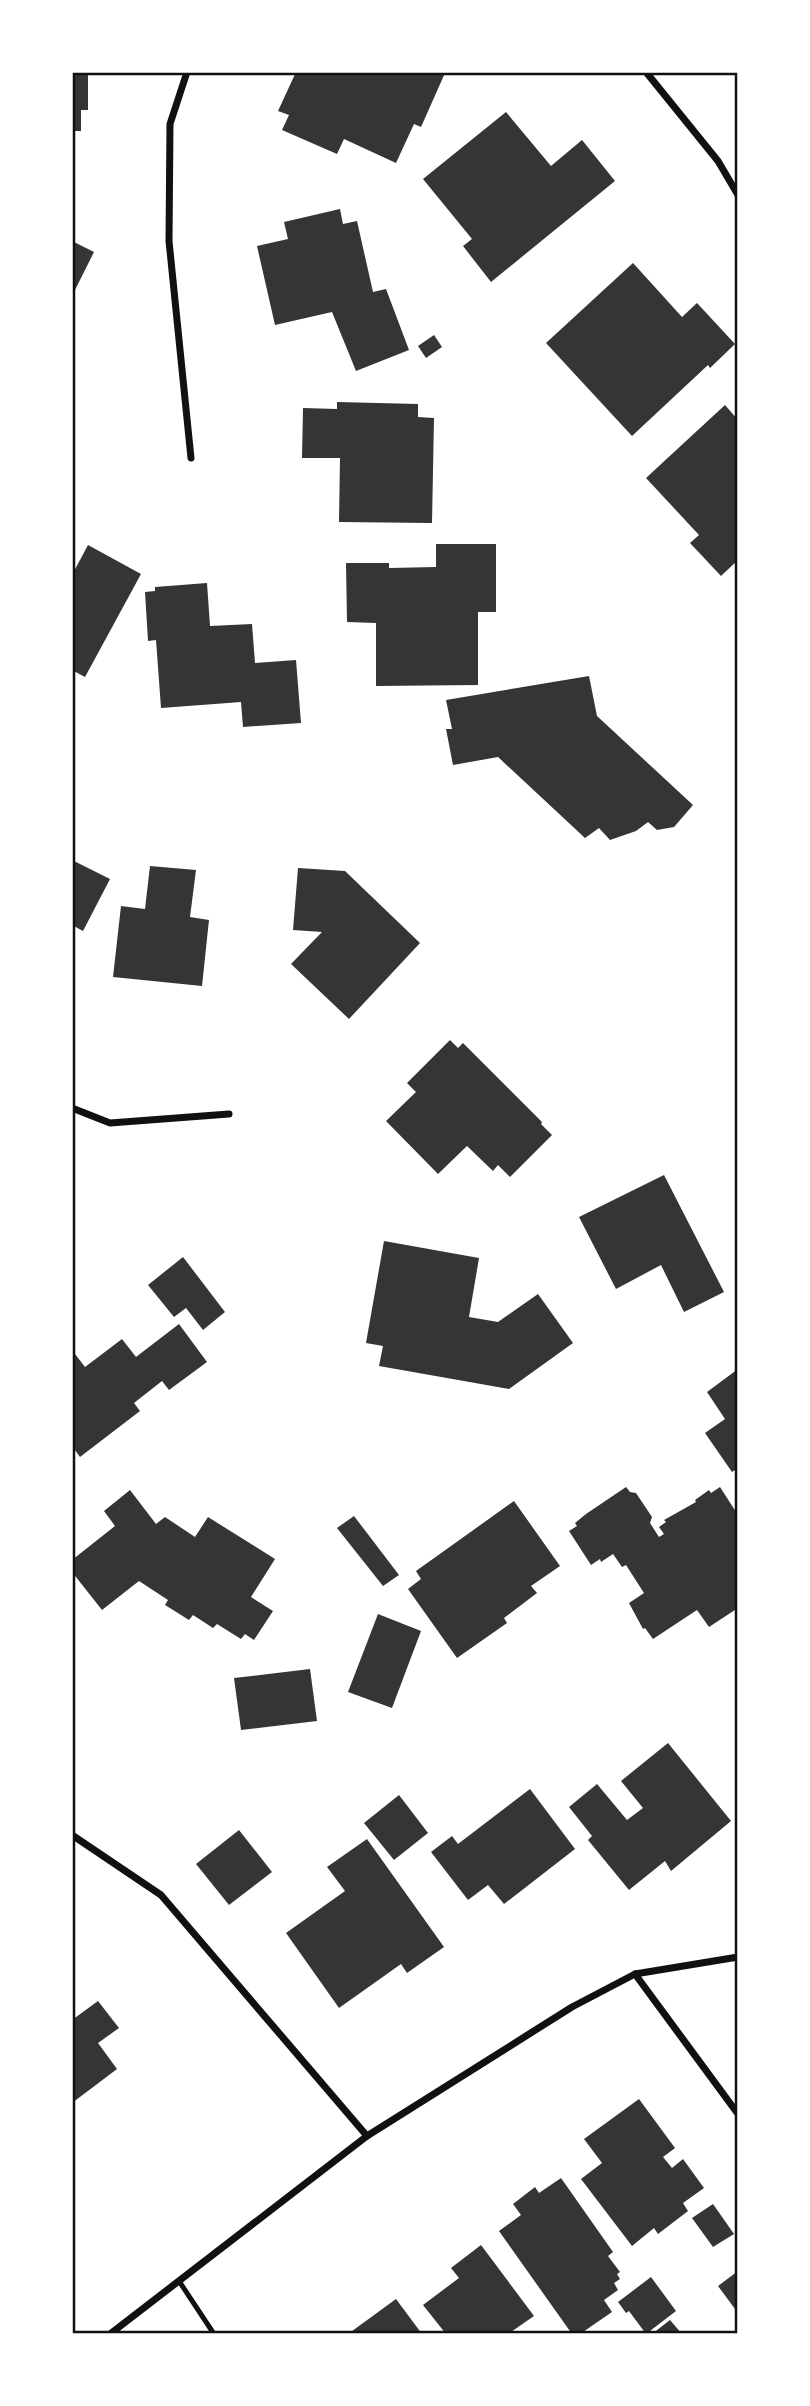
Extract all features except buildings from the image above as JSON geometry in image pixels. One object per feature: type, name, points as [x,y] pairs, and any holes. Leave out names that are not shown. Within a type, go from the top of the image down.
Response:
[{"type":"street","points":[[187,72],[170,124],[169,241],[191,458]]},
{"type":"street","points":[[646,72],[718,161],[738,195]]},
{"type":"street","points":[[72,1108],[110,1123],[229,1114]]},
{"type":"street","points":[[72,1835],[161,1895],[367,2136]]},
{"type":"street","points":[[110,2334],[367,2136],[572,2007],[635,1974],[738,1957]]},
{"type":"street","points":[[635,1974],[738,2114]]},
{"type":"lane","points":[[179,2281],[215,2334]]}]
